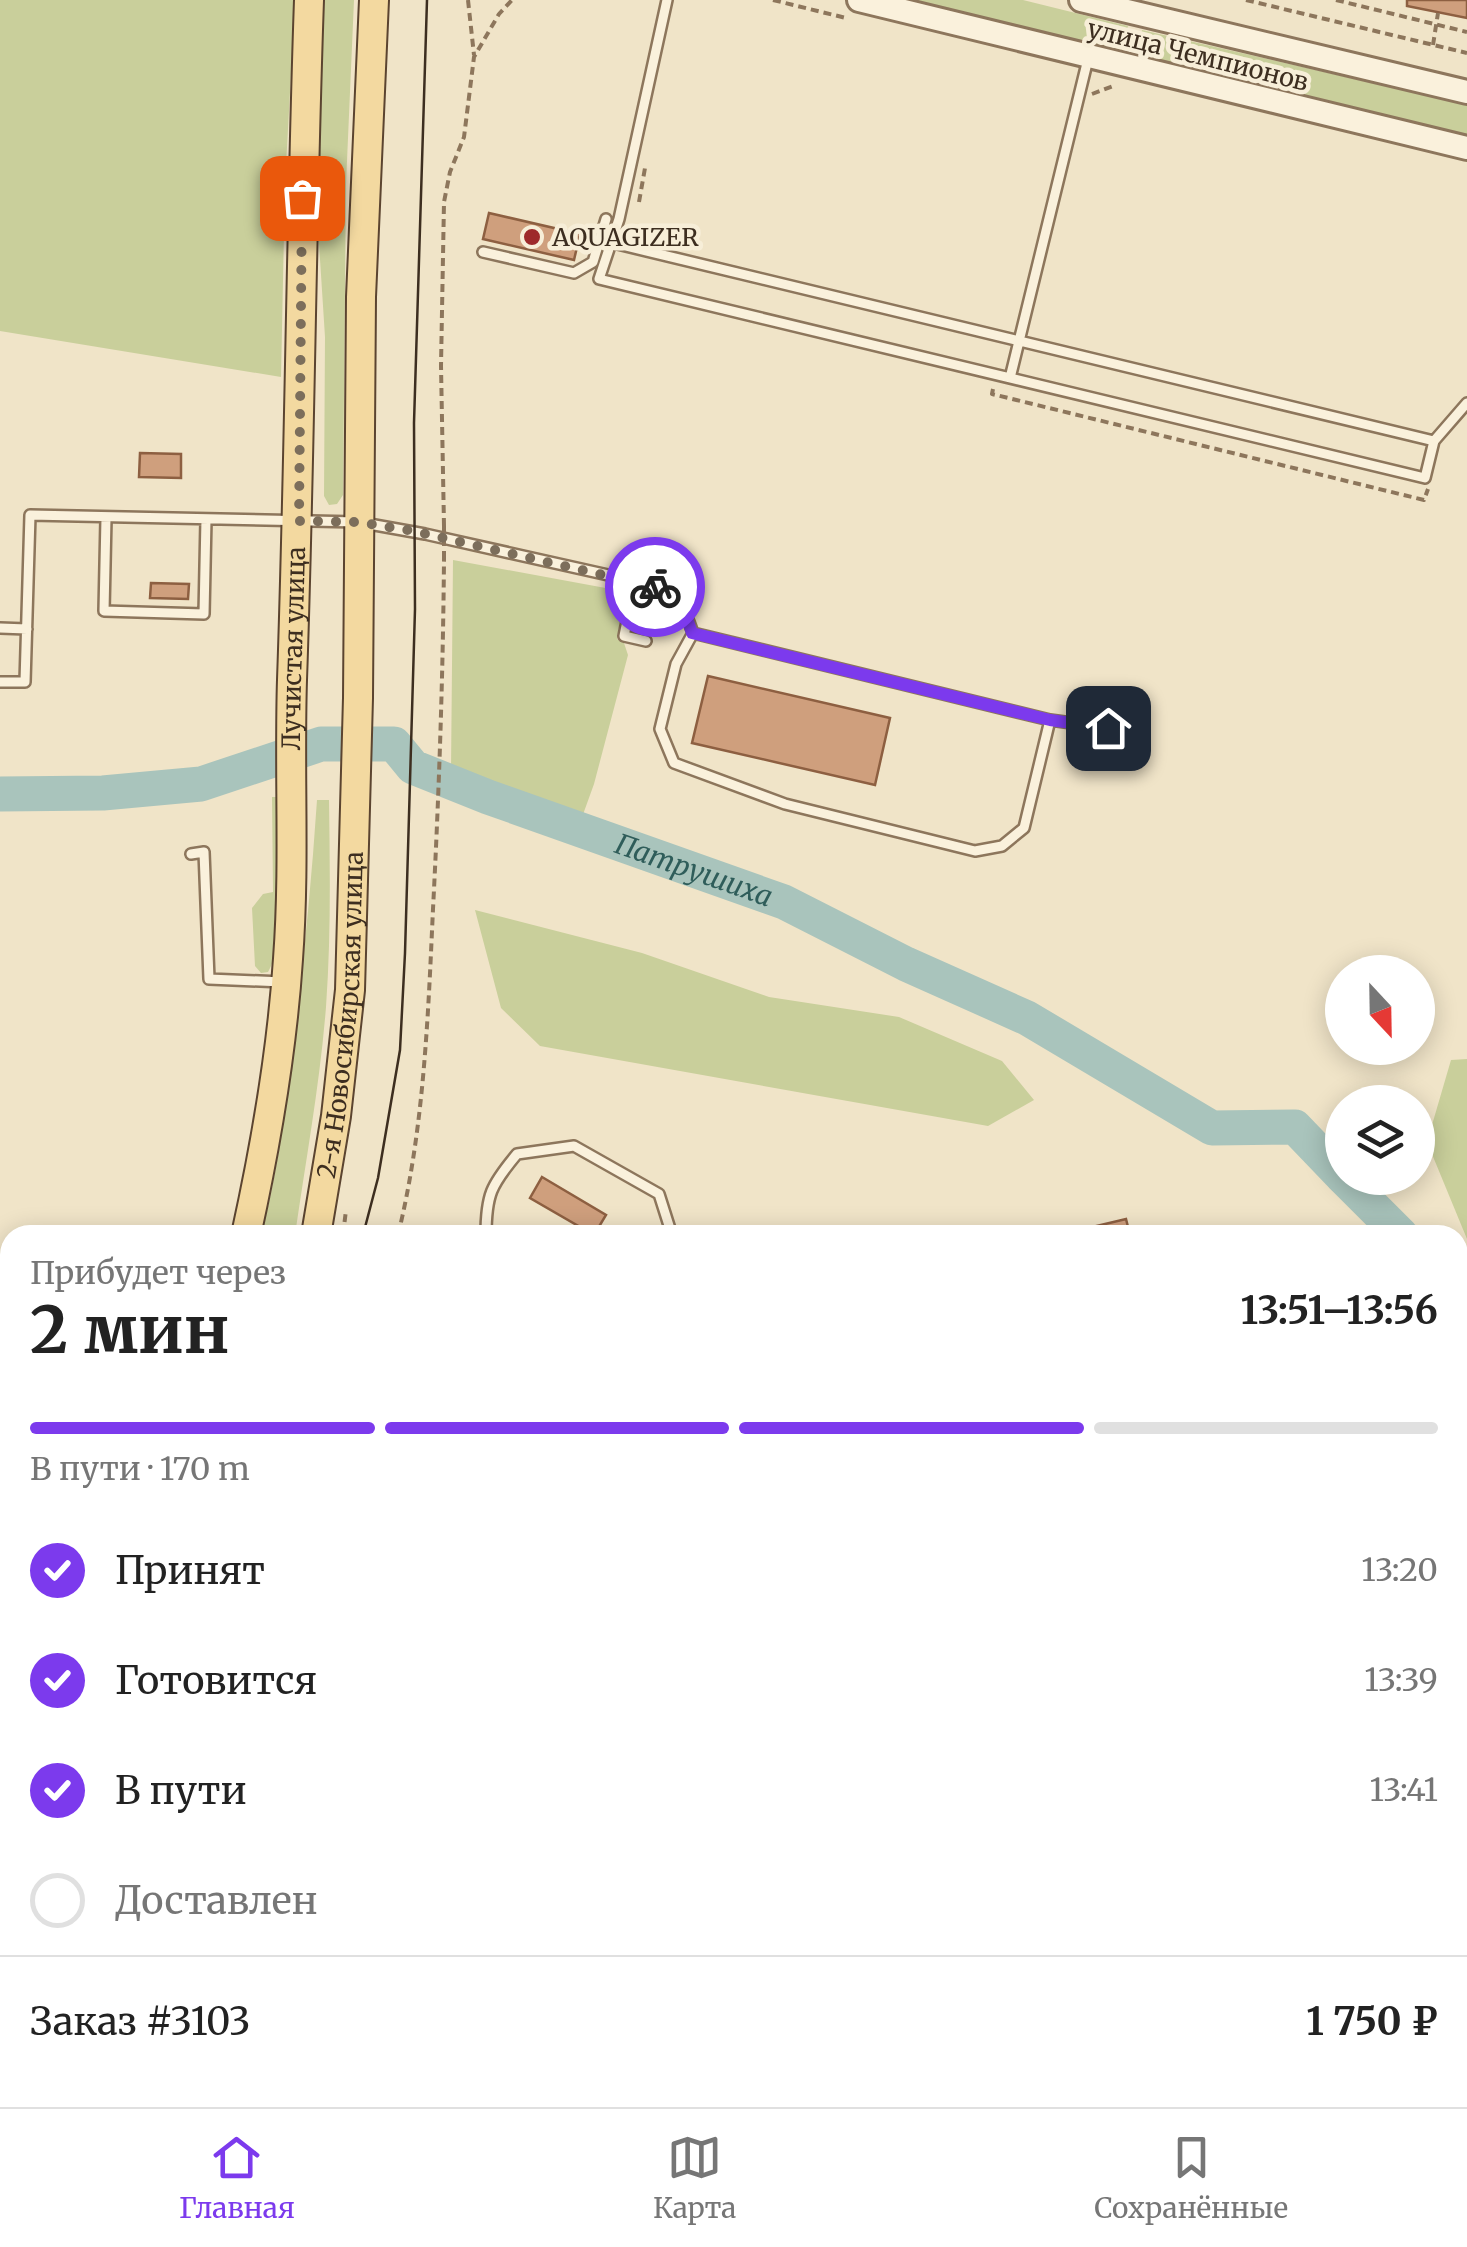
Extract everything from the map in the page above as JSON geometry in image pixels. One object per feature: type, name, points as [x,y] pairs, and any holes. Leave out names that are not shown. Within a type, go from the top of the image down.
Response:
[{"type":"main road","name":"Лучистая улица","points":[[248,1225],[271,1108],[286,982],[309,0]]},
{"type":"main road","points":[[358,522],[361,297],[374,0]]},
{"type":"main road","name":"2-я Новосибирская улица","points":[[318,1225],[336,1116],[350,990],[358,698],[358,522]]},
{"type":"street","name":"улица Чемпионов","points":[[858,0],[1467,148]]},
{"type":"street","name":"улица Чемпионов","points":[[1091,1],[1467,92]]},
{"type":"lane","points":[[667,0],[619,220],[598,279],[1424,478],[1434,441],[1467,403]]},
{"type":"lane","points":[[1010,378],[1089,57]]},
{"type":"lane","points":[[483,252],[574,273],[593,262],[606,219]]},
{"type":"lane","points":[[609,242],[1434,441]]},
{"type":"lane","points":[[0,682],[25,682],[30,515],[358,522],[635,581],[679,595],[692,633],[676,664],[660,729],[674,764],[785,804],[975,851],[1002,846],[1024,828],[1050,720]]},
{"type":"lane","points":[[106,518],[104,611],[204,614],[206,519]]},
{"type":"lane","points":[[635,581],[624,636],[646,640]]},
{"type":"lane","points":[[0,628],[27,629]]},
{"type":"lane","points":[[692,633],[1050,720],[1108,728]]},
{"type":"lane","points":[[191,854],[204,852],[209,979],[286,982]]},
{"type":"lane","points":[[486,1225],[486,1200],[495,1180],[517,1154],[574,1146],[659,1194],[669,1225]]},
{"type":"path","points":[[400,1225],[421,1090],[437,815],[444,558],[440,366],[444,202],[450,172],[464,137],[474,56],[468,0]]},
{"type":"path","points":[[474,56],[512,0]]},
{"type":"path","points":[[1246,0],[1467,53]]},
{"type":"path","points":[[1336,0],[1467,32]]},
{"type":"path","points":[[1433,45],[1439,14]]},
{"type":"green space","points":[[0,0],[295,0],[285,184],[281,377],[0,331]]},
{"type":"green space","points":[[322,0],[354,0],[346,184],[343,495],[337,504],[329,505],[324,496],[325,337],[318,228]]},
{"type":"green space","points":[[907,0],[1023,0],[1128,26],[1121,54]]},
{"type":"green space","points":[[1142,30],[1467,105],[1467,136],[1135,58]]},
{"type":"green space","points":[[453,560],[611,589],[619,600],[617,639],[624,643],[628,655],[581,820],[451,771]]},
{"type":"green space","points":[[272,797],[280,797],[281,913],[275,956],[268,972],[261,973],[255,966],[252,908],[263,894],[273,892]]},
{"type":"green space","points":[[317,800],[329,800],[326,1007],[296,1225],[263,1225],[275,1173],[306,934]]},
{"type":"green space","points":[[475,910],[642,953],[769,997],[899,1017],[1002,1061],[1034,1100],[988,1126],[540,1046],[501,1008]]},
{"type":"green space","points":[[1467,1059],[1467,1225],[1461,1225],[1435,1161],[1435,1115],[1451,1060]]},
{"type":"building","points":[[1407,0],[1467,0],[1467,18],[1407,6]]},
{"type":"building","name":"AQUAGIZER","points":[[489,213],[580,234],[574,260],[483,239]]},
{"type":"building","points":[[140,453],[181,454],[181,478],[139,477]]},
{"type":"building","points":[[151,583],[189,584],[188,599],[150,598]]},
{"type":"building","points":[[640,601],[658,605],[651,633],[634,629]]},
{"type":"building","points":[[708,676],[890,718],[875,785],[692,743]]},
{"type":"building","points":[[542,1177],[606,1215],[600,1225],[577,1225],[530,1198]]},
{"type":"building","points":[[1126,1219],[1128,1225],[1101,1225]]},
{"type":"waterway","name":"Патрушиха","points":[[0,794],[103,793],[201,784],[321,744],[394,744],[413,767],[784,902],[906,964],[1027,1018],[1212,1128],[1295,1127],[1325,1158]]},
{"type":"waterway","name":"Патрушиха","points":[[1361,1195],[1391,1225]]},
{"type":"tram line","points":[[366,1225],[378,1178],[400,1050],[405,953],[415,609],[414,423],[427,0]]},
{"type":"way so far","points":[[302,198],[299,521],[358,522],[413,531],[655,587]]},
{"type":"place","name":"AQUAGIZER","points":[[532,237]]},
{"type":"route","points":[[655,587],[679,595],[692,633],[1050,720],[1108,728]]}]
